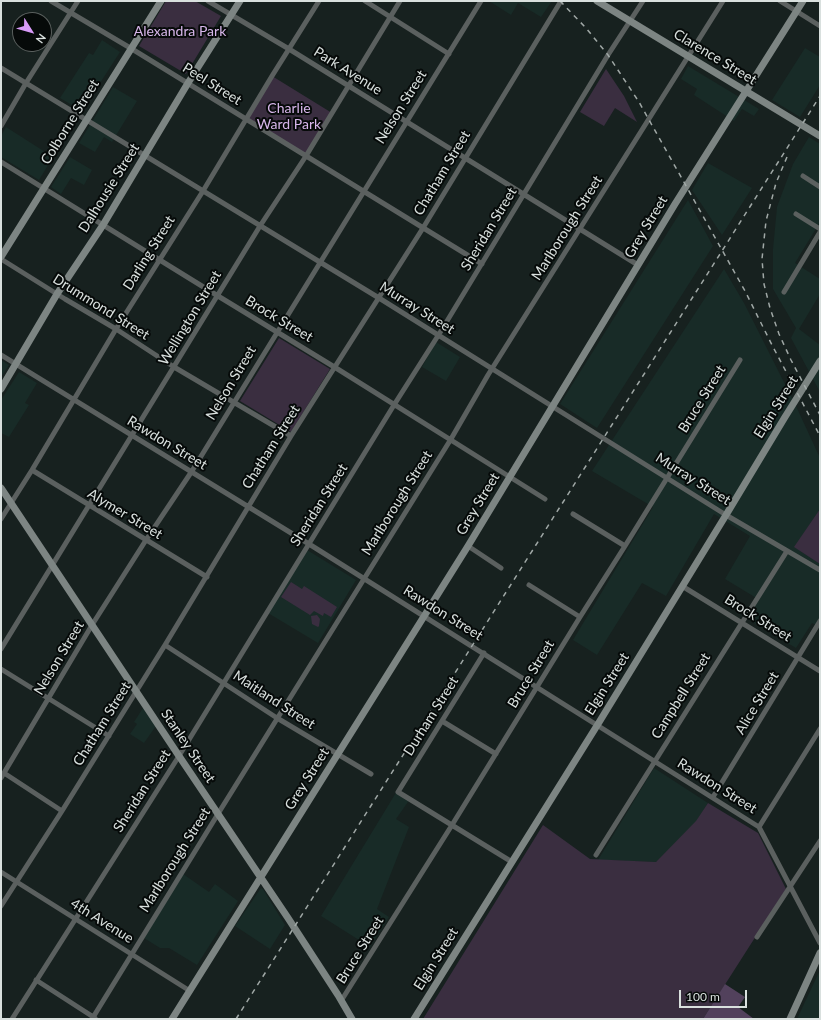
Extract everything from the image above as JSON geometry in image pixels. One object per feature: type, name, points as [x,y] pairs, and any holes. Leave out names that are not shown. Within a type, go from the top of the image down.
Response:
[{"type":"main road","name":"Colborne Street","points":[[1,258],[161,1]]},
{"type":"main road","name":"Dalhousie Street","points":[[1,389],[58,294],[103,225],[188,83],[240,1]]},
{"type":"main road","name":"Clarence Street","points":[[597,1],[820,136]]},
{"type":"main road","name":"Grey Street","points":[[172,1019],[468,546],[638,265],[802,1]]},
{"type":"main road","name":"Elgin Street","points":[[414,1019],[598,724],[820,361]]},
{"type":"main road","name":"Stanley Street","points":[[1,488],[261,878],[342,1001],[352,1019]]},
{"type":"main road","points":[[790,1019],[820,953]]},
{"type":"street","name":"Peel Street","points":[[51,1],[188,83],[482,264]]},
{"type":"street","points":[[1,126],[26,83],[78,1]]},
{"type":"street","name":"Park Avenue","points":[[208,1],[289,49],[638,265]]},
{"type":"street","name":"Darling Street","points":[[1,519],[116,329],[203,191],[319,1]]},
{"type":"street","points":[[365,1],[449,54]]},
{"type":"street","name":"Wellington Street","points":[[1,649],[260,226],[306,156],[400,1]]},
{"type":"street","name":"Nelson Street","points":[[2,775],[92,625],[192,471],[481,1]]},
{"type":"street","name":"Chatham Street","points":[[1,906],[109,736],[291,436],[336,368],[423,228],[561,1]]},
{"type":"street","name":"Sheridan Street","points":[[12,1019],[179,756],[223,682],[482,264],[608,55],[643,1]]},
{"type":"street","name":"Marlborough Street","points":[[94,1018],[131,954],[218,813],[723,1]]},
{"type":"street","points":[[780,1],[820,26]]},
{"type":"street","name":"Murray Street","points":[[1,68],[379,298],[668,477],[726,515],[820,570]]},
{"type":"street","name":"Brock Street","points":[[1,162],[545,498]]},
{"type":"street","points":[[803,176],[820,187]]},
{"type":"street","points":[[784,292],[820,230],[796,214]]},
{"type":"street","name":"Drummond Street","points":[[1,258],[116,329],[174,367],[291,436]]},
{"type":"street","name":"Rawdon Street","points":[[1,355],[365,578],[759,827],[820,943]]},
{"type":"street","name":"Bruce Street","points":[[342,1001],[740,360]]},
{"type":"street","name":"Alymer Street","points":[[32,470],[207,576]]},
{"type":"street","points":[[572,514],[625,546]]},
{"type":"street","points":[[468,546],[501,568]]},
{"type":"street","name":"Campbell Street","points":[[596,855],[787,551]]},
{"type":"street","points":[[529,585],[580,617]]},
{"type":"street","name":"Brock Street","points":[[682,586],[820,670]]},
{"type":"street","name":"Alice Street","points":[[713,797],[820,621]]},
{"type":"street","name":"Maitland Street","points":[[165,645],[277,718],[371,774]]},
{"type":"street","name":"Durham Street","points":[[452,825],[398,792],[484,653]]},
{"type":"street","points":[[1,669],[109,736]]},
{"type":"street","points":[[442,721],[496,754]]},
{"type":"street","points":[[759,827],[820,729]]},
{"type":"street","points":[[2,775],[62,811]]},
{"type":"street","points":[[452,825],[512,862]]},
{"type":"street","points":[[757,937],[820,840]]},
{"type":"street","name":"4th Avenue","points":[[1,872],[190,991]]},
{"type":"street","points":[[36,980],[94,1018]]},
{"type":"shaded area","points":[[489,1],[552,1],[541,17],[518,3],[511,15]]},
{"type":"shaded area","points":[[102,40],[120,52],[82,111],[60,98],[89,53],[93,55]]},
{"type":"shaded area","points":[[805,48],[820,57],[820,85],[800,117],[772,100]]},
{"type":"shaded area","points":[[688,66],[759,109],[754,116],[742,109],[734,121],[694,95],[697,89],[681,79]]},
{"type":"shaded area","points":[[113,87],[137,101],[112,142],[104,137],[95,152],[79,143]]},
{"type":"shaded area","points":[[6,127],[53,157],[39,180],[1,157],[1,136]]},
{"type":"shaded area","points":[[809,137],[820,144],[820,222],[795,263],[820,279],[820,294],[799,329],[820,345],[820,392],[791,338],[796,328],[773,289],[773,249],[777,207],[793,164]]},
{"type":"shaded area","points":[[70,157],[92,170],[84,185],[71,178],[61,194],[51,187]]},
{"type":"shaded area","points":[[708,163],[752,188],[722,235],[692,190]]},
{"type":"shaded area","points":[[688,200],[713,246],[597,428],[560,404]]},
{"type":"shaded area","points":[[724,269],[744,303],[796,406],[820,458],[820,509],[795,547],[820,564],[820,627],[812,623],[796,648],[746,618],[758,599],[725,579],[750,536],[714,514],[666,596],[642,583],[597,655],[573,640],[653,507],[592,471]]},
{"type":"shaded area","points":[[436,342],[460,357],[446,381],[422,367]]},
{"type":"shaded area","points":[[1,360],[9,365],[1,377]]},
{"type":"shaded area","points":[[19,372],[37,383],[25,403],[29,405],[9,437],[1,433],[1,400]]},
{"type":"shaded area","points":[[307,550],[356,580],[318,643],[268,613]]},
{"type":"shaded area","points":[[143,708],[156,726],[144,743],[130,734],[137,724],[134,722]]},
{"type":"shaded area","points":[[654,768],[708,803],[696,822],[656,862],[598,860]]},
{"type":"shaded area","points":[[397,791],[410,799],[396,819],[409,827],[377,909],[389,917],[370,947],[321,916]]},
{"type":"shaded area","points":[[183,874],[209,892],[215,884],[238,901],[197,965],[169,948],[160,948],[144,938]]},
{"type":"shaded area","points":[[261,888],[285,925],[270,949],[235,926]]},
{"type":"shaded area","points":[[820,970],[820,1019],[797,1019]]},
{"type":"shaded area","points":[[725,984],[745,997],[738,1007],[754,1019],[703,1019]]},
{"type":"green space","name":"Alexandra Park","points":[[166,1],[195,1],[221,16],[186,74],[139,46]]},
{"type":"green space","points":[[606,69],[624,96],[637,122],[615,108],[604,126],[580,112]]},
{"type":"green space","name":"Charlie Ward Park","points":[[272,76],[332,113],[306,156],[247,119]]},
{"type":"green space","points":[[279,338],[330,369],[291,432],[240,401]]},
{"type":"green space","points":[[820,509],[820,564],[794,547]]},
{"type":"green space","points":[[291,582],[302,589],[304,586],[337,607],[331,617],[324,613],[323,616],[314,611],[310,615],[281,597]]},
{"type":"green space","points":[[317,615],[320,619],[318,627],[312,624],[311,616]]},
{"type":"green space","points":[[708,803],[758,833],[786,889],[703,1019],[423,1019],[543,825],[590,859],[656,862],[696,821]]},
{"type":"railway","points":[[560,1],[586,28],[608,55],[639,102],[745,291],[820,436]]},
{"type":"railway","points":[[236,1019],[820,96]]},
{"type":"railway","points":[[787,157],[776,183],[766,221],[762,259],[764,284],[779,334],[820,415]]}]
